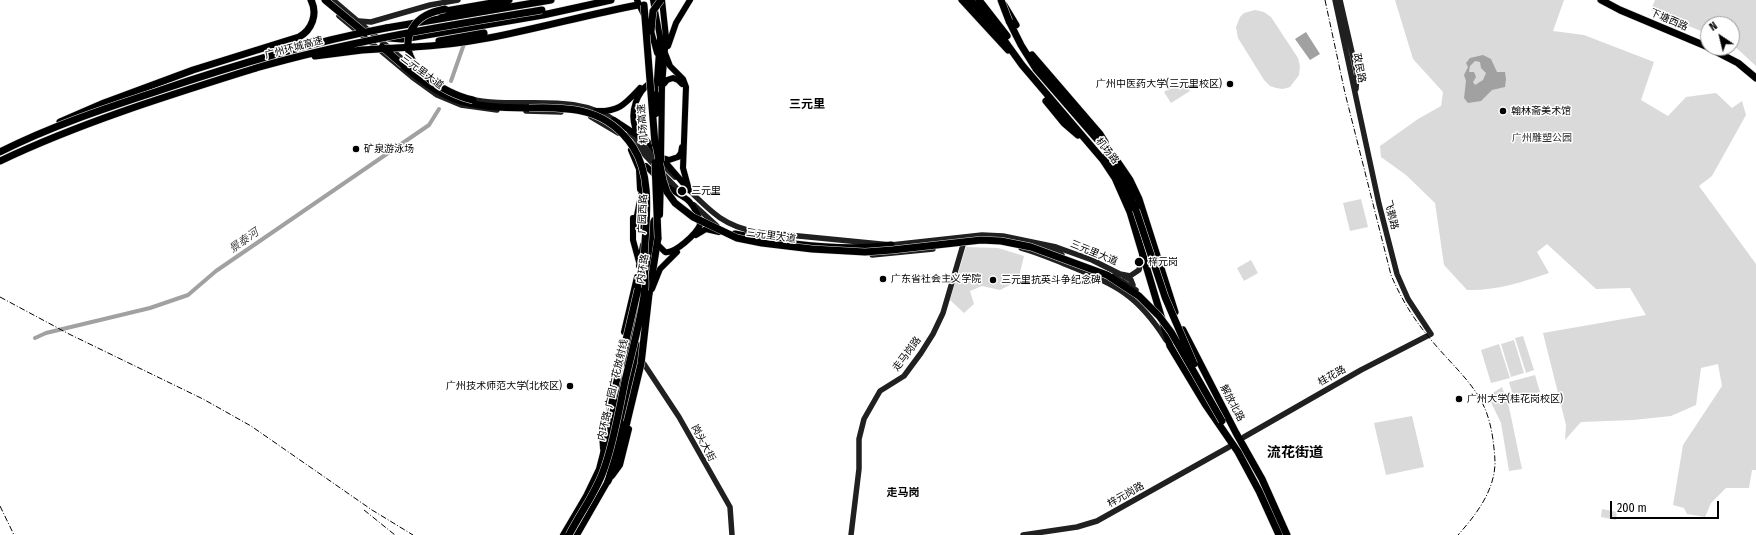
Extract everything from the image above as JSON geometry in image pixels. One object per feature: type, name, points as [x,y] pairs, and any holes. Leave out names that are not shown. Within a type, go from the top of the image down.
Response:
[{"type":"highway","points":[[10,147],[104,103],[194,70],[299,37],[307,31],[313,22],[314,9],[311,0]]},
{"type":"highway","points":[[325,0],[421,80],[441,93],[458,101],[472,105],[566,108],[588,112],[604,119],[623,134],[636,152],[644,173],[646,191],[645,241],[638,289],[606,427],[604,452]]},
{"type":"highway","points":[[333,0],[372,32],[385,37],[402,39],[543,15],[611,0]]},
{"type":"highway","points":[[491,0],[439,10],[425,15],[415,24],[411,31],[408,42],[410,54],[416,66],[424,75],[439,87],[453,94],[472,100],[529,108]]},
{"type":"highway","points":[[386,28],[447,11],[509,0]]},
{"type":"highway","name":"广州环城高速","points":[[0,152],[84,117],[231,66],[303,45],[386,28],[551,0]]},
{"type":"highway","points":[[413,47],[566,19],[583,13],[605,0]]},
{"type":"highway","name":"广州环城高速","points":[[0,161],[56,137],[109,117],[256,68],[332,48],[390,36],[605,0]]},
{"type":"highway","name":"机场高速","points":[[644,0],[655,140],[658,246]]},
{"type":"highway","points":[[653,113],[654,84],[651,20],[654,8],[661,0]]},
{"type":"highway","points":[[962,0],[1022,65]]},
{"type":"highway","points":[[970,0],[1003,37],[1022,65]]},
{"type":"highway","points":[[979,0],[996,20],[1018,51],[1036,69]]},
{"type":"highway","points":[[1000,0],[1013,18],[1034,57],[1063,95],[1100,134],[1109,150]]},
{"type":"highway","name":"机场路","points":[[1000,0],[1009,21],[1036,69],[1063,95],[1095,137],[1121,164],[1133,186],[1163,278]]},
{"type":"highway","name":"下塘西路","points":[[1600,0],[1700,44]]},
{"type":"highway","name":"下塘西路","points":[[1608,0],[1700,40]]},
{"type":"highway","points":[[256,68],[356,50],[413,47],[461,42],[552,25],[637,2]]},
{"type":"highway","name":"下塘西路","points":[[1724,56],[1738,63],[1756,78]]},
{"type":"highway","points":[[1734,56],[1756,73]]},
{"type":"highway","name":"机场路","points":[[1022,65],[1040,86],[1046,100],[1064,124],[1084,139],[1106,164],[1118,184],[1142,249],[1170,346]]},
{"type":"highway","points":[[1095,137],[1120,175],[1136,210],[1154,268],[1171,312],[1222,421]]},
{"type":"highway","points":[[655,140],[661,174],[669,195],[675,203],[685,212],[731,236],[750,241],[837,251],[883,251],[974,241],[1001,240],[1026,245],[1092,269],[1129,288],[1144,300],[1159,316],[1174,337],[1222,421],[1250,466],[1286,535]]},
{"type":"highway","points":[[703,222],[727,232],[749,237],[843,247],[891,245]]},
{"type":"highway","name":"内环路-广园广花放射线","points":[[568,535],[596,487],[608,455],[644,293],[645,241]]},
{"type":"highway","name":"内环路","points":[[650,292],[658,246]]},
{"type":"highway","points":[[1151,281],[1157,284],[1161,282],[1163,278]]},
{"type":"highway","name":"解放北路","points":[[1163,278],[1185,334],[1236,433],[1262,479],[1286,535]]},
{"type":"highway","points":[[608,481],[618,458],[641,364],[650,292]]},
{"type":"highway","name":"内环路-广园广花放射线","points":[[575,535],[601,488],[610,466],[650,292]]},
{"type":"highway","points":[[1170,346],[1177,335],[1185,334]]},
{"type":"highway","name":"解放北路","points":[[1170,346],[1205,404],[1238,452],[1259,491],[1279,535]]},
{"type":"main road","name":"三元里大道","points":[[320,0],[420,84],[449,101],[482,109],[578,113],[596,120],[622,136],[645,155],[687,199],[731,238],[768,246],[859,255],[890,254],[963,245],[1000,244],[1023,248],[1101,279],[1121,290],[1145,310],[1170,346]]},
{"type":"main road","name":"三元里大道","points":[[333,0],[418,73],[454,95],[500,103],[569,104],[596,111],[614,120],[637,139],[715,215],[728,224],[741,229],[811,238],[891,245],[988,235],[1015,238],[1056,247],[1120,274],[1130,276],[1139,270],[1142,260],[1142,249]]},
{"type":"main road","points":[[358,21],[371,22],[430,5],[458,0]]},
{"type":"main road","name":"广园西路","points":[[563,535],[594,481],[604,452],[631,341],[657,220],[658,54],[660,31],[653,0]]},
{"type":"main road","name":"广园西路","points":[[658,246],[656,94],[659,86],[665,53],[665,31],[661,0]]},
{"type":"main road","points":[[689,190],[684,168],[686,87],[683,79],[670,66],[665,53],[676,23],[683,9],[690,0]]},
{"type":"main road","points":[[683,9],[694,0]]},
{"type":"main road","name":"政民路","points":[[1335,0],[1355,93]]},
{"type":"main road","name":"政民路","points":[[1340,0],[1357,78],[1355,93]]},
{"type":"main road","points":[[637,2],[650,27],[658,54]]},
{"type":"main road","points":[[596,111],[609,111],[619,108],[648,78],[650,72],[648,41],[650,27]]},
{"type":"main road","points":[[660,156],[672,160],[678,158],[681,153],[683,100],[682,85],[678,80],[673,78],[670,78],[659,86],[650,82],[642,90],[633,116],[635,127],[645,140],[660,156],[678,174],[689,190]]},
{"type":"main road","name":"飞鹅路","points":[[1355,93],[1379,204],[1397,274],[1408,299],[1431,334]]},
{"type":"main road","points":[[614,120],[645,140]]},
{"type":"main road","points":[[622,136],[633,155],[640,178],[640,189],[632,225],[634,247],[639,263]]},
{"type":"main road","points":[[657,220],[642,226],[637,225],[636,220],[643,191],[641,170],[643,166],[647,166],[671,190],[687,199],[699,219],[699,227],[672,252],[665,252],[658,246]]},
{"type":"main road","points":[[604,452],[602,428],[644,239],[657,220]]},
{"type":"main road","points":[[608,481],[646,320],[650,292],[663,266],[700,232],[711,230],[731,238]]},
{"type":"main road","points":[[1033,243],[1101,270],[1128,284],[1156,309],[1169,324],[1216,407],[1236,433]]},
{"type":"main road","name":"走马岗路","points":[[851,535],[859,473],[859,439],[864,418],[880,391],[904,376],[921,354],[933,334],[943,313],[963,245]]},
{"type":"main road","points":[[1120,274],[1131,280],[1134,285],[1128,292],[1121,290]]},
{"type":"main road","points":[[639,305],[646,305],[648,308]]},
{"type":"main road","points":[[627,318],[631,341]]},
{"type":"main road","points":[[575,535],[608,481],[618,469],[622,459],[644,364],[647,338],[646,320]]},
{"type":"main road","name":"桂花路","points":[[1244,437],[1361,370],[1431,334]]},
{"type":"main road","name":"岗头大街","points":[[644,364],[679,417],[730,507],[732,535]]},
{"type":"main road","points":[[631,386],[642,372]]},
{"type":"main road","name":"梓元岗路","points":[[1023,535],[1097,521],[1229,447]]},
{"type":"green space","name":"广州雕塑公园","points":[[1395,0],[1564,0],[1553,31],[1584,35],[1654,62],[1641,100],[1668,116],[1686,97],[1716,93],[1732,108],[1742,101],[1746,115],[1712,176],[1699,186],[1756,264],[1756,470],[1752,470],[1749,488],[1726,488],[1711,503],[1705,517],[1687,514],[1684,508],[1673,505],[1683,445],[1722,386],[1718,364],[1701,368],[1696,405],[1671,416],[1633,420],[1581,422],[1565,440],[1566,425],[1543,333],[1646,315],[1630,288],[1596,289],[1547,244],[1537,252],[1549,273],[1519,283],[1488,289],[1467,290],[1444,265],[1435,203],[1406,175],[1381,157],[1380,146],[1418,119],[1441,106],[1443,92],[1413,59]]},
{"type":"green space","points":[[1655,0],[1756,0],[1756,66],[1740,51],[1740,16],[1700,16],[1700,31],[1651,10]]},
{"type":"green space","points":[[1255,10],[1264,12],[1271,17],[1298,58],[1300,66],[1299,75],[1290,87],[1283,89],[1270,86],[1264,80],[1238,38],[1236,27],[1240,17],[1244,13]]},
{"type":"green space","points":[[1183,80],[1190,91],[1171,103],[1164,92]]},
{"type":"green space","points":[[1361,199],[1368,227],[1350,231],[1343,203]]},
{"type":"green space","points":[[966,247],[998,248],[1024,256],[1018,281],[1000,290],[982,286],[970,291],[974,304],[964,313],[950,300]]},
{"type":"green space","points":[[1251,260],[1258,273],[1244,281],[1237,268]]},
{"type":"green space","points":[[1523,336],[1534,370],[1526,373],[1515,338]]},
{"type":"green space","points":[[1514,340],[1524,373],[1511,377],[1501,344]]},
{"type":"green space","points":[[1499,344],[1510,378],[1491,383],[1481,350]]},
{"type":"green space","points":[[1535,375],[1540,392],[1514,399],[1509,382]]},
{"type":"green space","points":[[1502,387],[1509,407],[1522,469],[1509,471],[1501,423],[1488,396]]},
{"type":"green space","points":[[1412,416],[1424,467],[1386,475],[1374,423]]},
{"type":"green space","points":[[1602,509],[1617,512],[1616,520],[1601,517]]},
{"type":"shaded area","points":[[1306,32],[1320,54],[1310,60],[1295,39]]},
{"type":"shaded area","points":[[1483,55],[1491,59],[1497,72],[1505,72],[1505,87],[1492,90],[1481,101],[1468,103],[1464,98],[1466,81],[1464,75],[1468,67],[1466,63],[1470,58]],"holes":[[[1475,61],[1480,62],[1481,68],[1486,73],[1483,80],[1475,85],[1473,82],[1476,77],[1474,72],[1469,72],[1470,66]]]},
{"type":"waterway","name":"景泰河","points":[[451,81],[464,44]]},
{"type":"waterway","name":"景泰河","points":[[35,338],[46,333],[150,308],[188,295],[216,271],[429,125],[439,109]]},
{"type":"railway","points":[[1325,0],[1345,93],[1391,275],[1401,296],[1417,322],[1475,390],[1490,423],[1495,461],[1494,474],[1487,494],[1477,512],[1458,535]]},
{"type":"railway","points":[[0,297],[69,334],[203,399],[251,426],[372,510],[413,535]]},
{"type":"railway","points":[[0,506],[14,535]]},
{"type":"railway","points":[[364,510],[395,535]]},
{"type":"place","name":"广州中医药大学(三元里校区)","points":[[1230,84]]},
{"type":"place","name":"翰林斋美术馆","points":[[1503,111]]},
{"type":"place","name":"矿泉游泳场","points":[[356,149]]},
{"type":"place","name":"三元里","points":[[682,191]]},
{"type":"place","name":"梓元岗","points":[[1139,262]]},
{"type":"place","name":"广东省社会主义学院","points":[[883,279]]},
{"type":"place","name":"三元里抗英斗争纪念碑","points":[[993,280]]},
{"type":"place","name":"广州技术师范大学(北校区)","points":[[570,386]]},
{"type":"place","name":"广州大学(桂花岗校区)","points":[[1459,399]]},
{"type":"district","name":"三元里","points":[[807,105]]},
{"type":"district","name":"流花街道","points":[[1295,453]]},
{"type":"district","name":"走马岗","points":[[903,493]]}]
